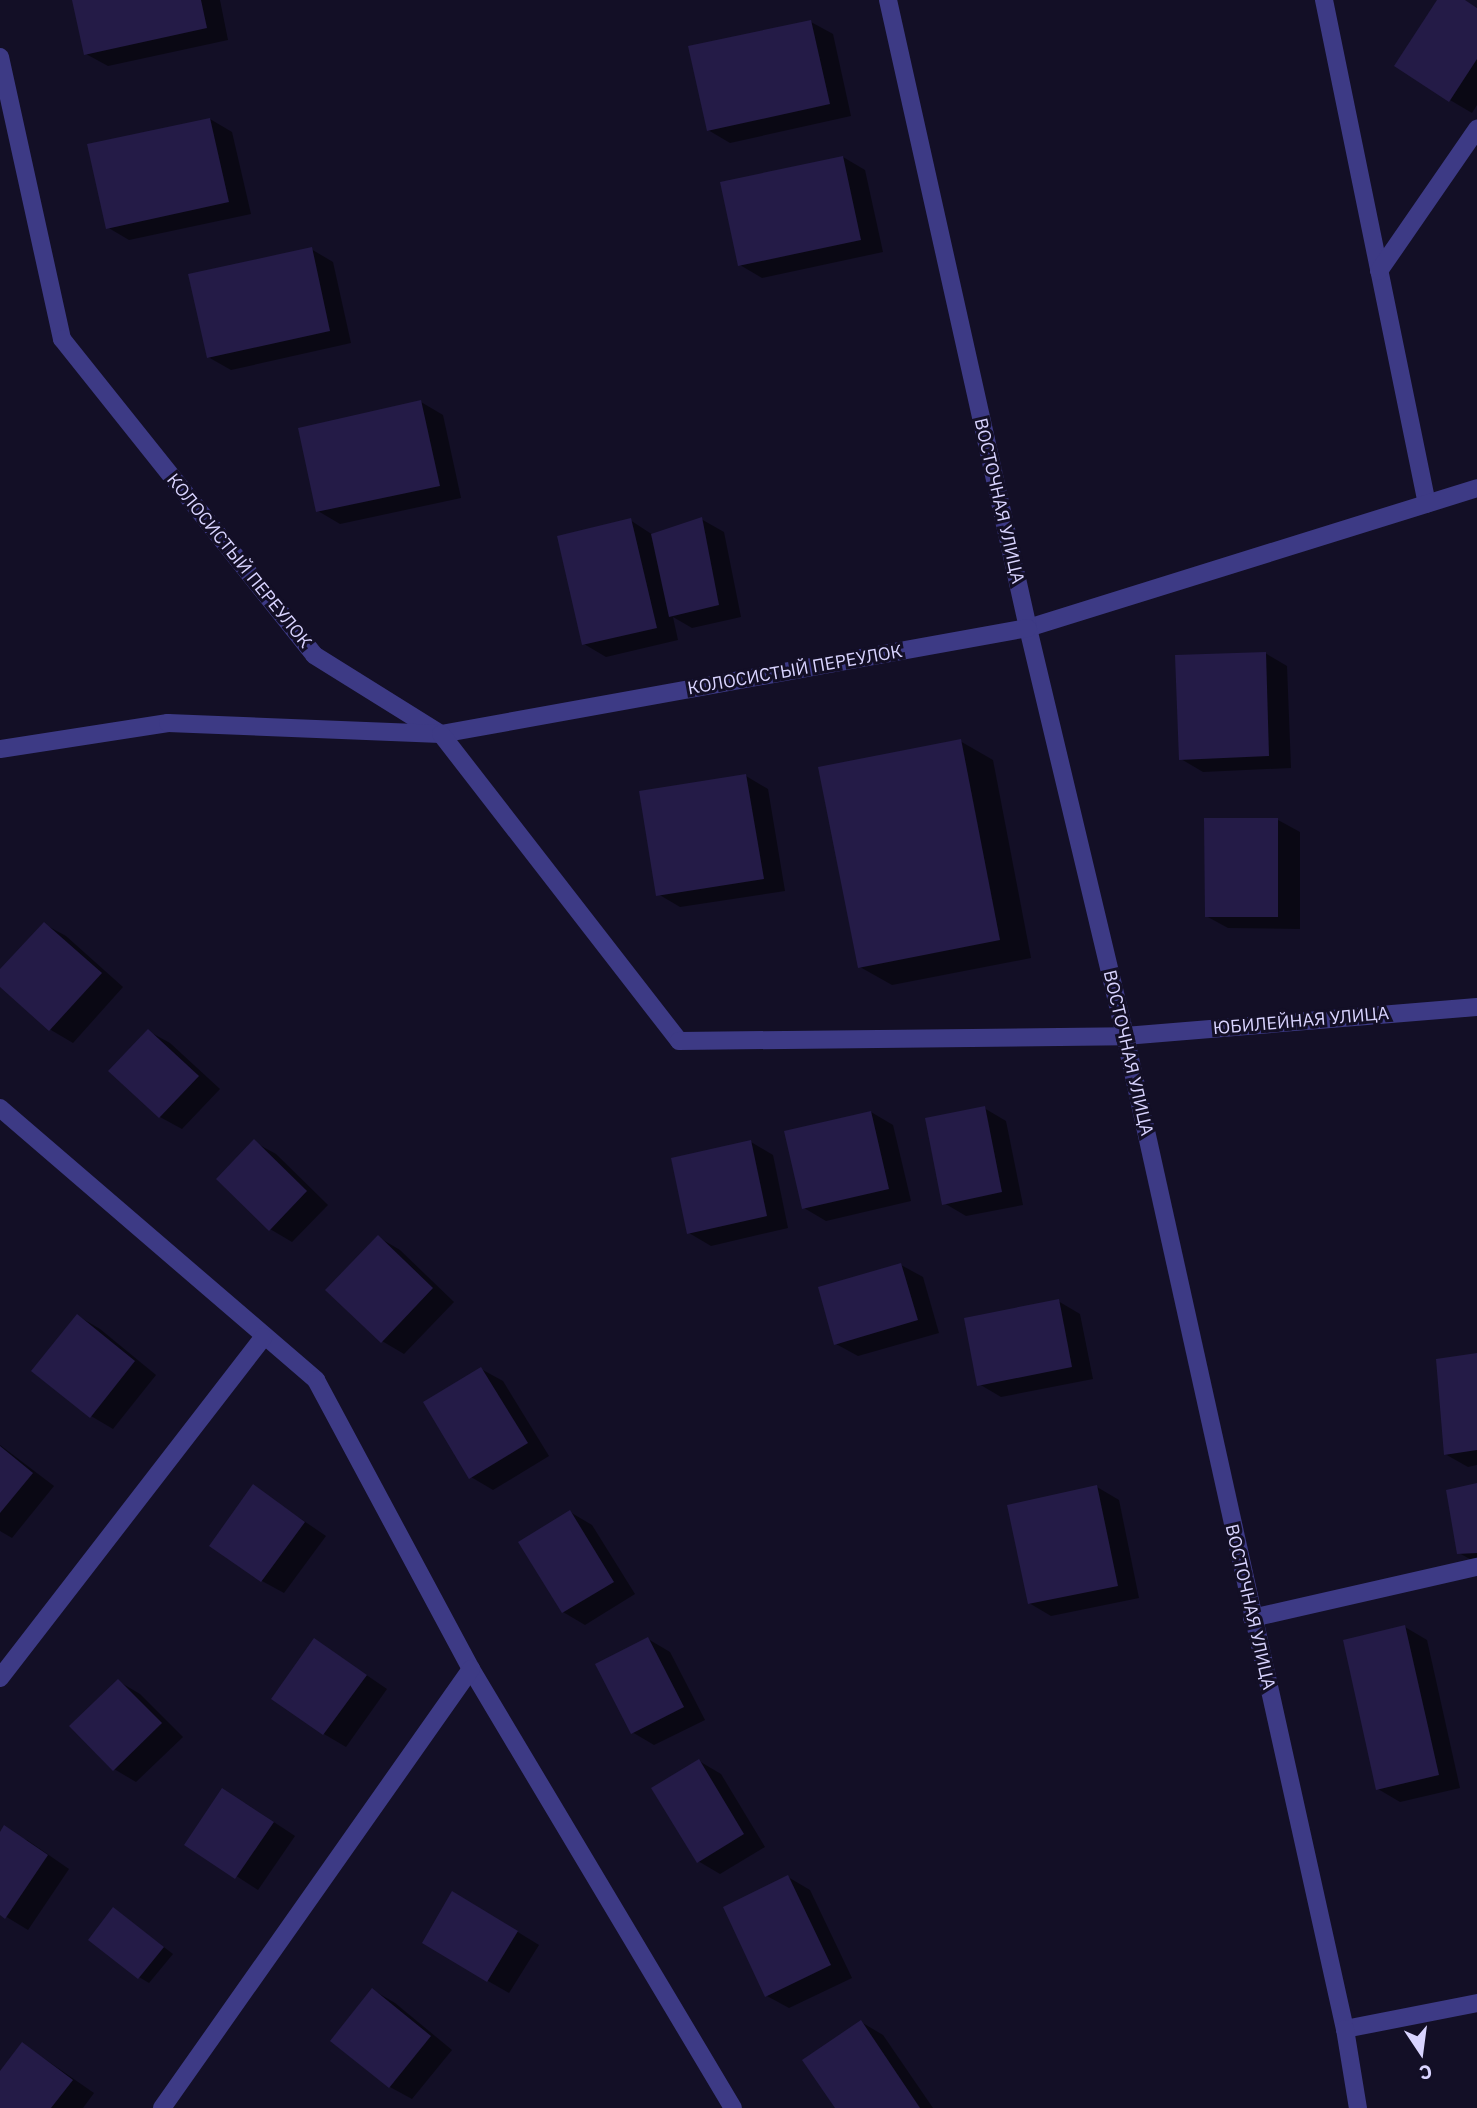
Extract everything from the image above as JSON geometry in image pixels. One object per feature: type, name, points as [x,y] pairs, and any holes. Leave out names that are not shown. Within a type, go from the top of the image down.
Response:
[{"type":"street","name":"ВОСТОЧНАЯ УЛИЦА","points":[[888,0],[1028,628],[1125,1035],[1345,2029],[1358,2108]]},
{"type":"street","points":[[1324,0],[1427,504]]},
{"type":"street","name":"КОЛОСИСТЫЙ ПЕРЕУЛОК","points":[[0,57],[62,338],[314,655],[441,734],[1028,628],[1477,488]]},
{"type":"street","points":[[1379,271],[1477,130]]},
{"type":"street","points":[[0,749],[168,723],[441,734]]},
{"type":"street","name":"ЮБИЛЕЙНАЯ УЛИЦА","points":[[441,734],[679,1041],[1125,1035],[1477,1007]]},
{"type":"street","points":[[0,1108],[316,1380],[471,1669],[733,2108]]},
{"type":"street","points":[[0,1678],[264,1337]]},
{"type":"street","points":[[1252,1618],[1477,1567]]},
{"type":"street","points":[[162,2108],[471,1669]]},
{"type":"street","points":[[1345,2029],[1477,2003]]},
{"type":"building","points":[[72,0],[201,0],[207,28],[84,55]]},
{"type":"building","points":[[1437,0],[1465,0],[1477,8],[1477,59],[1449,102],[1394,66]]},
{"type":"building","points":[[811,20],[830,104],[707,131],[688,46]]},
{"type":"building","points":[[210,118],[229,202],[106,229],[87,144]]},
{"type":"building","points":[[843,156],[861,240],[738,266],[720,182]]},
{"type":"building","points":[[312,247],[330,331],[207,358],[188,274]]},
{"type":"building","points":[[421,400],[440,486],[316,512],[298,428]]},
{"type":"building","points":[[702,517],[719,605],[669,617],[651,534]]},
{"type":"building","points":[[631,518],[657,628],[582,645],[557,536]]},
{"type":"building","points":[[1266,652],[1269,756],[1179,760],[1175,655]]},
{"type":"building","points":[[961,739],[1000,940],[858,968],[818,767]]},
{"type":"building","points":[[746,774],[764,879],[656,896],[639,791]]},
{"type":"building","points":[[1204,818],[1278,818],[1278,917],[1205,917]]},
{"type":"building","points":[[44,922],[102,973],[49,1031],[0,987],[0,969]]},
{"type":"building","points":[[148,1029],[199,1076],[159,1118],[108,1071]]},
{"type":"building","points":[[985,1106],[1002,1192],[942,1205],[925,1118]]},
{"type":"building","points":[[871,1111],[889,1189],[802,1209],[784,1131]]},
{"type":"building","points":[[254,1139],[307,1191],[269,1231],[216,1179]]},
{"type":"building","points":[[751,1140],[767,1216],[687,1234],[671,1158]]},
{"type":"building","points":[[378,1235],[433,1288],[381,1343],[325,1290]]},
{"type":"building","points":[[901,1263],[918,1320],[834,1345],[818,1287]]},
{"type":"building","points":[[1059,1299],[1072,1367],[977,1386],[964,1318]]},
{"type":"building","points":[[77,1314],[135,1361],[90,1418],[31,1371]]},
{"type":"building","points":[[1477,1353],[1477,1450],[1444,1455],[1436,1359]]},
{"type":"building","points":[[481,1367],[528,1443],[469,1479],[423,1402]]},
{"type":"building","points":[[0,1446],[33,1473],[0,1513]]},
{"type":"building","points":[[1477,1483],[1477,1553],[1457,1554],[1446,1490]]},
{"type":"building","points":[[253,1484],[305,1522],[261,1582],[209,1546]]},
{"type":"building","points":[[1097,1485],[1118,1586],[1028,1604],[1007,1505]]},
{"type":"building","points":[[570,1510],[614,1582],[562,1613],[518,1542]]},
{"type":"building","points":[[1405,1625],[1439,1775],[1376,1790],[1343,1640]]},
{"type":"building","points":[[648,1637],[684,1707],[631,1734],[595,1664]]},
{"type":"building","points":[[314,1638],[367,1675],[323,1735],[271,1699]]},
{"type":"building","points":[[118,1679],[162,1723],[113,1771],[69,1726]]},
{"type":"building","points":[[699,1759],[744,1834],[697,1863],[651,1788]]},
{"type":"building","points":[[222,1788],[274,1822],[235,1879],[184,1845]]},
{"type":"building","points":[[4,1825],[48,1855],[5,1919],[0,1915],[0,1832]]},
{"type":"building","points":[[788,1875],[831,1965],[765,1997],[723,1907]]},
{"type":"building","points":[[452,1891],[518,1931],[487,1982],[422,1943]]},
{"type":"building","points":[[113,1907],[164,1947],[138,1979],[88,1940]]},
{"type":"building","points":[[372,1988],[431,2036],[389,2088],[330,2041]]},
{"type":"building","points":[[861,2020],[920,2108],[835,2108],[802,2060]]},
{"type":"building","points":[[22,2042],[73,2080],[51,2108],[0,2108],[0,2071]]}]
